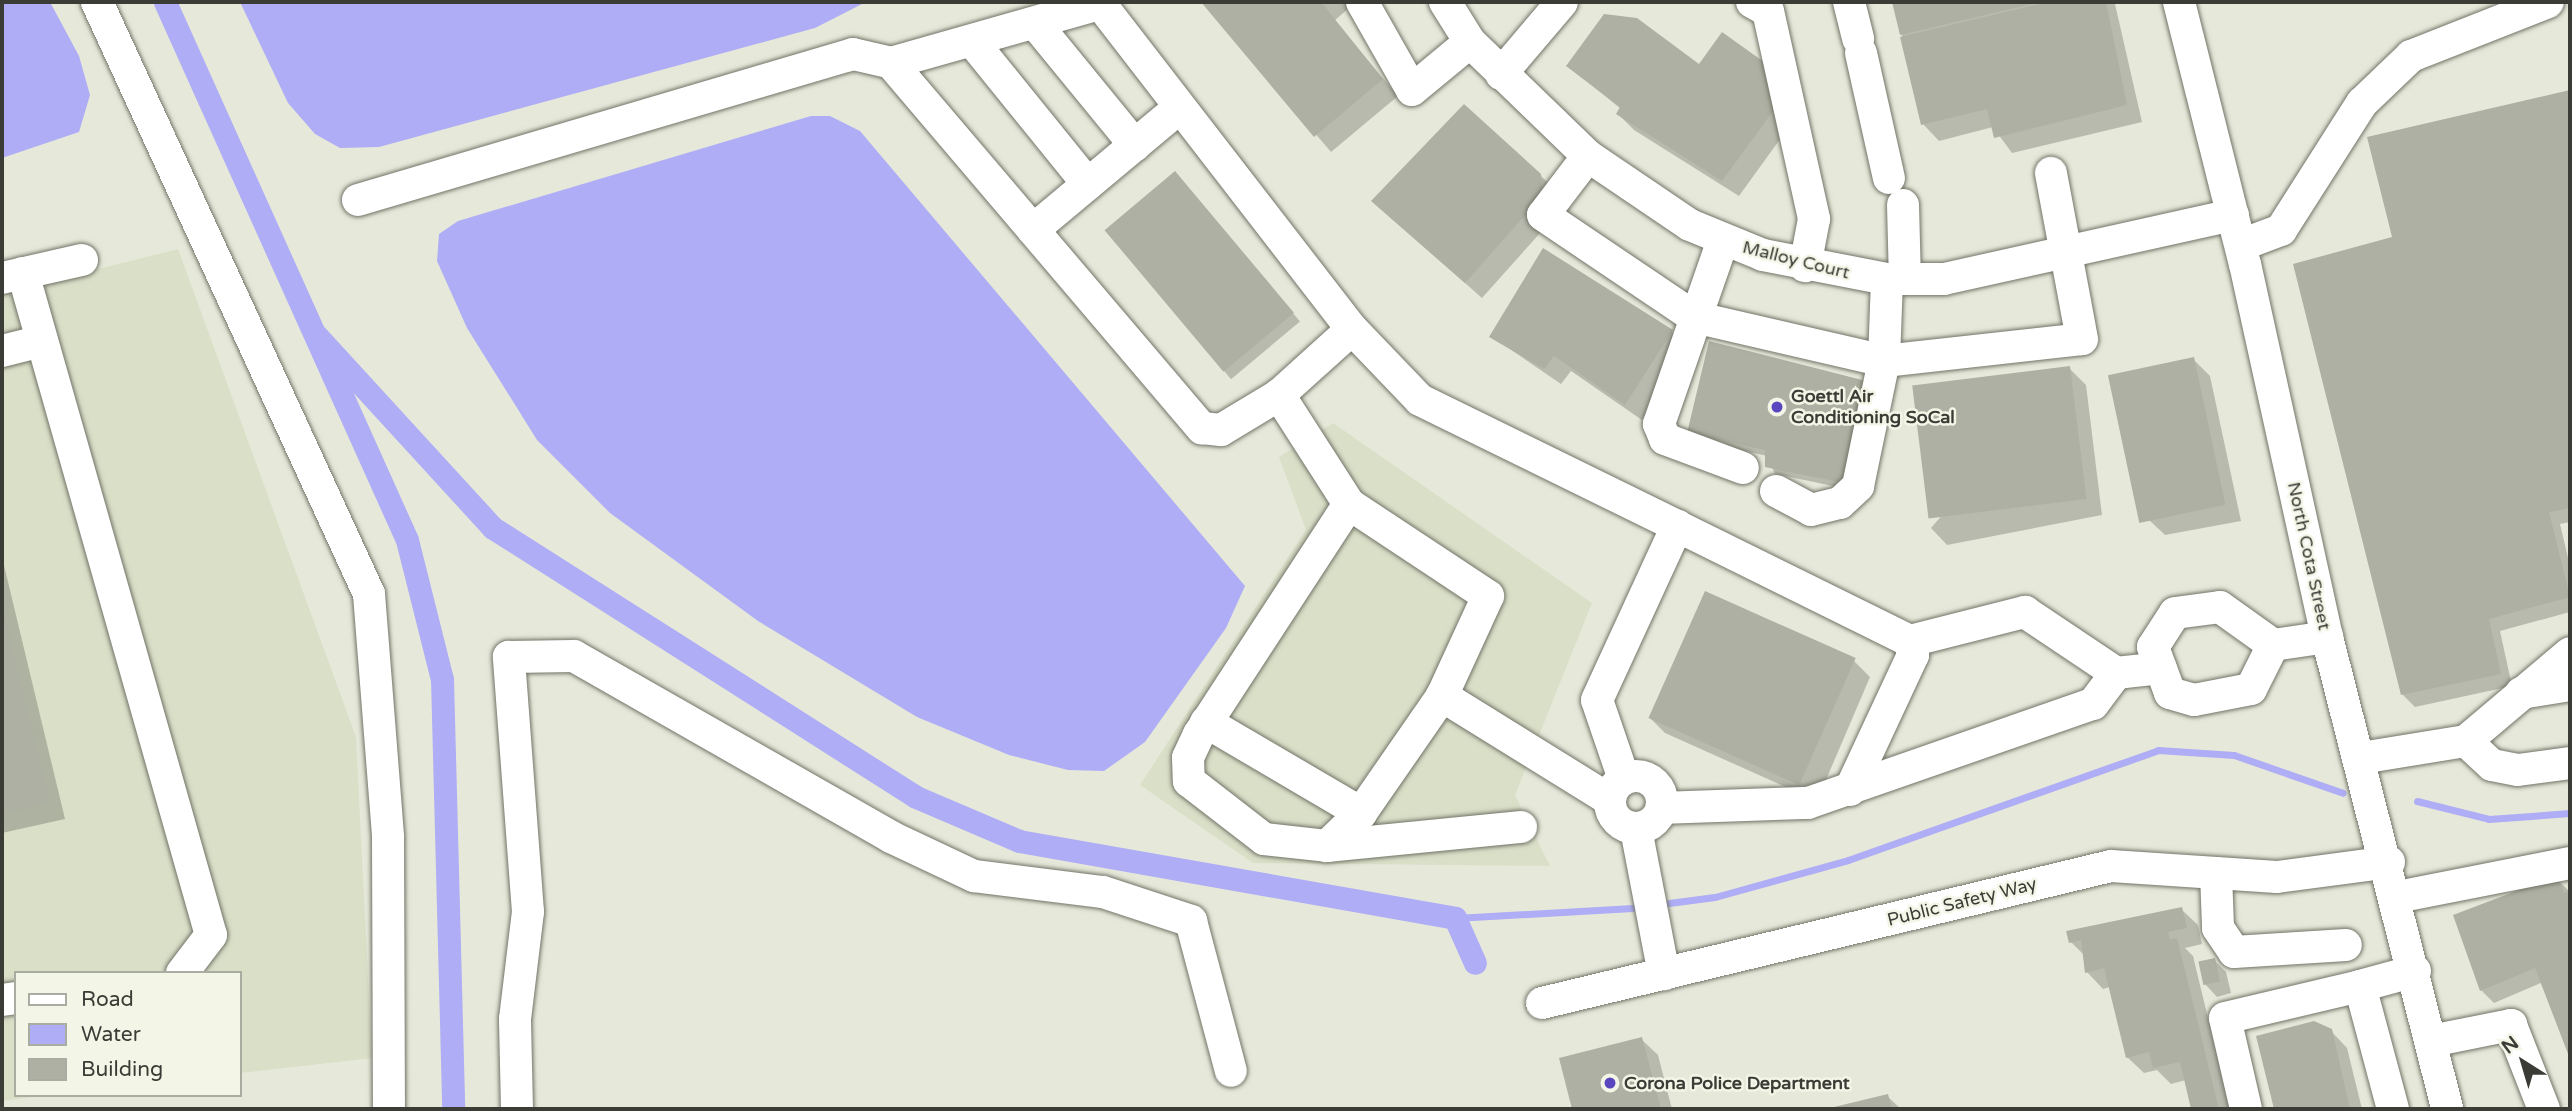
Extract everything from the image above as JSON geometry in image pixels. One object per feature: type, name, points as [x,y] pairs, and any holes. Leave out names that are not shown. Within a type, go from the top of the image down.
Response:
[{"type":"street","points":[[97,2],[369,594],[388,838],[389,1109]]},
{"type":"street","points":[[1362,2],[1412,90],[1470,42]]},
{"type":"street","name":"Malloy Court","points":[[1445,2],[1470,42],[1588,156],[1723,240],[1805,266],[1896,279],[1993,273],[2069,256],[2237,230],[2281,230],[2293,217],[2362,103],[2411,56],[2548,2]]},
{"type":"street","points":[[1501,74],[1562,2]]},
{"type":"street","points":[[1752,2],[1768,11],[1814,219],[1805,266]]},
{"type":"street","points":[[1776,491],[1811,510],[1840,503],[1858,486],[1884,361],[1896,279],[1896,192],[1849,2]]},
{"type":"street","name":"North Cota Street","points":[[2179,2],[2237,230],[2327,637],[2389,862],[2447,1109]]},
{"type":"street","points":[[358,200],[853,54],[891,63],[1099,3],[1352,329],[1420,400],[1910,641],[2025,612],[2116,673],[2161,668]]},
{"type":"street","points":[[1035,23],[1135,145]]},
{"type":"street","points":[[972,41],[1088,184]]},
{"type":"street","points":[[891,63],[1202,428],[1221,430],[1279,396],[1352,329]]},
{"type":"street","points":[[1033,230],[1179,108]]},
{"type":"street","points":[[1588,156],[1543,215],[1694,317],[1884,361],[2082,339],[2069,256],[2051,173]]},
{"type":"street","points":[[1723,240],[1659,424],[1665,439],[1743,468]]},
{"type":"street","points":[[82,260],[13,275],[42,341],[211,935],[184,971]]},
{"type":"street","points":[[2,351],[42,341]]},
{"type":"street","points":[[1279,396],[1349,504],[1488,596],[1442,696],[1361,814],[1327,846]]},
{"type":"street","points":[[1349,504],[1206,722],[1188,758],[1189,781],[1264,839],[1327,846],[1521,827]]},
{"type":"street","points":[[1442,696],[1617,789],[1649,779],[1661,791],[1662,808],[1653,823],[1636,828],[1620,823],[1617,789],[1597,700],[1677,526]]},
{"type":"street","points":[[2273,645],[2251,689],[2194,700],[2170,693],[2153,647],[2175,613],[2220,607],[2273,645],[2327,637]]},
{"type":"street","points":[[1850,790],[1913,655],[1910,641]]},
{"type":"street","points":[[2361,758],[2466,741],[2516,694],[2570,653]]},
{"type":"street","points":[[517,1109],[515,1019],[528,912],[509,657],[574,656],[891,838],[974,876],[1103,892],[1191,921],[1231,1071]]},
{"type":"street","points":[[1662,808],[1808,803],[2093,704],[2116,673]]},
{"type":"street","points":[[2516,694],[2570,685]]},
{"type":"street","points":[[1206,722],[1361,814]]},
{"type":"street","points":[[2466,741],[2492,765],[2518,770],[2570,763]]},
{"type":"street","points":[[1636,828],[1664,974]]},
{"type":"street","name":"Public Safety Way","points":[[1542,1003],[2111,866],[2277,877],[2389,862]]},
{"type":"street","points":[[2397,897],[2570,863]]},
{"type":"street","points":[[2216,873],[2218,929],[2234,952],[2346,946]]},
{"type":"street","points":[[2246,1109],[2225,1018],[2415,971]]},
{"type":"street","points":[[2360,986],[2393,1109]]},
{"type":"street","points":[[2431,1041],[2511,1025],[2544,1109]]},
{"type":"shaded area","points":[[178,249],[356,737],[372,1058],[242,1073],[242,971],[14,971],[14,1097],[33,1097],[2,1101],[2,293]]},
{"type":"shaded area","points":[[1333,423],[1592,603],[1515,795],[1550,866],[1253,863],[1140,785],[1306,530],[1279,457]]},
{"type":"water","points":[[2,2],[50,2],[79,56],[90,95],[79,132],[2,158]]},
{"type":"water","points":[[240,2],[866,2],[815,28],[379,147],[340,148],[315,134],[288,103]]},
{"type":"water","points":[[811,116],[830,116],[860,131],[1245,586],[1226,628],[1145,742],[1104,771],[1068,770],[1009,755],[917,717],[758,621],[610,513],[537,440],[467,328],[437,261],[439,234],[458,221]]},
{"type":"building","points":[[1201,2],[1321,2],[1383,79],[1314,137]]},
{"type":"building","points":[[1892,2],[2036,2],[2036,3],[1900,35]]},
{"type":"building","points":[[2048,2],[2106,2],[2127,105],[1994,138],[1987,109],[1921,125],[1900,37]]},
{"type":"building","points":[[1604,14],[1637,18],[1699,64],[1722,32],[1764,62],[1776,107],[1722,181],[1616,114],[1620,107],[1566,66]]},
{"type":"building","points":[[2570,90],[2570,508],[2549,512],[2570,597],[2489,619],[2501,674],[2401,695],[2293,264],[2392,237],[2367,137]]},
{"type":"building","points":[[1464,104],[1541,174],[1543,195],[1465,283],[1371,201]]},
{"type":"building","points":[[1175,171],[1294,313],[1223,372],[1105,230]]},
{"type":"building","points":[[1543,248],[1673,330],[1625,405],[1554,356],[1544,369],[1489,337]]},
{"type":"building","name":"Goettl Air Conditioning SoCal","points":[[1709,341],[1866,381],[1844,483],[1765,467],[1765,450],[1687,433]]},
{"type":"building","points":[[2194,357],[2225,505],[2139,523],[2108,375]]},
{"type":"building","points":[[2070,366],[2086,499],[1929,518],[1912,385]]},
{"type":"building","points":[[1705,591],[1856,658],[1799,785],[1648,718]]},
{"type":"building","points":[[2,608],[50,802],[2,814]]},
{"type":"building","points":[[2556,876],[2565,893],[2570,890],[2570,1059],[2535,968],[2480,991],[2453,915]]},
{"type":"building","points":[[2182,907],[2187,928],[2168,932],[2170,940],[2177,938],[2219,1109],[2191,1109],[2180,1062],[2153,1068],[2149,1052],[2126,1058],[2104,968],[2085,973],[2081,940],[2069,943],[2066,931]]},
{"type":"building","points":[[2215,958],[2220,981],[2203,985],[2198,962]]},
{"type":"building","points":[[2314,1021],[2332,1029],[2350,1109],[2274,1109],[2256,1036]]},
{"type":"building","name":"Corona Police Department","points":[[1642,1037],[1661,1109],[1572,1109],[1559,1058]]},
{"type":"building","name":"Corona Police Department","points":[[1888,1094],[1892,1109],[1830,1109],[1830,1108]]},
{"type":"waterway","points":[[165,2],[407,540],[442,679],[453,1109]]},
{"type":"waterway","points":[[317,336],[493,528],[916,797],[1019,841],[1455,918],[1475,963]]},
{"type":"waterway","points":[[1669,903],[1715,897],[1848,860],[2158,750],[2234,755],[2343,793]]},
{"type":"waterway","points":[[2417,801],[2489,819],[2570,813]]},
{"type":"waterway","points":[[1455,918],[1633,908]]},
{"type":"place","name":"Goettl Air Conditioning SoCal","points":[[1777,407]]},
{"type":"place","name":"Corona Police Department","points":[[1610,1083]]}]
